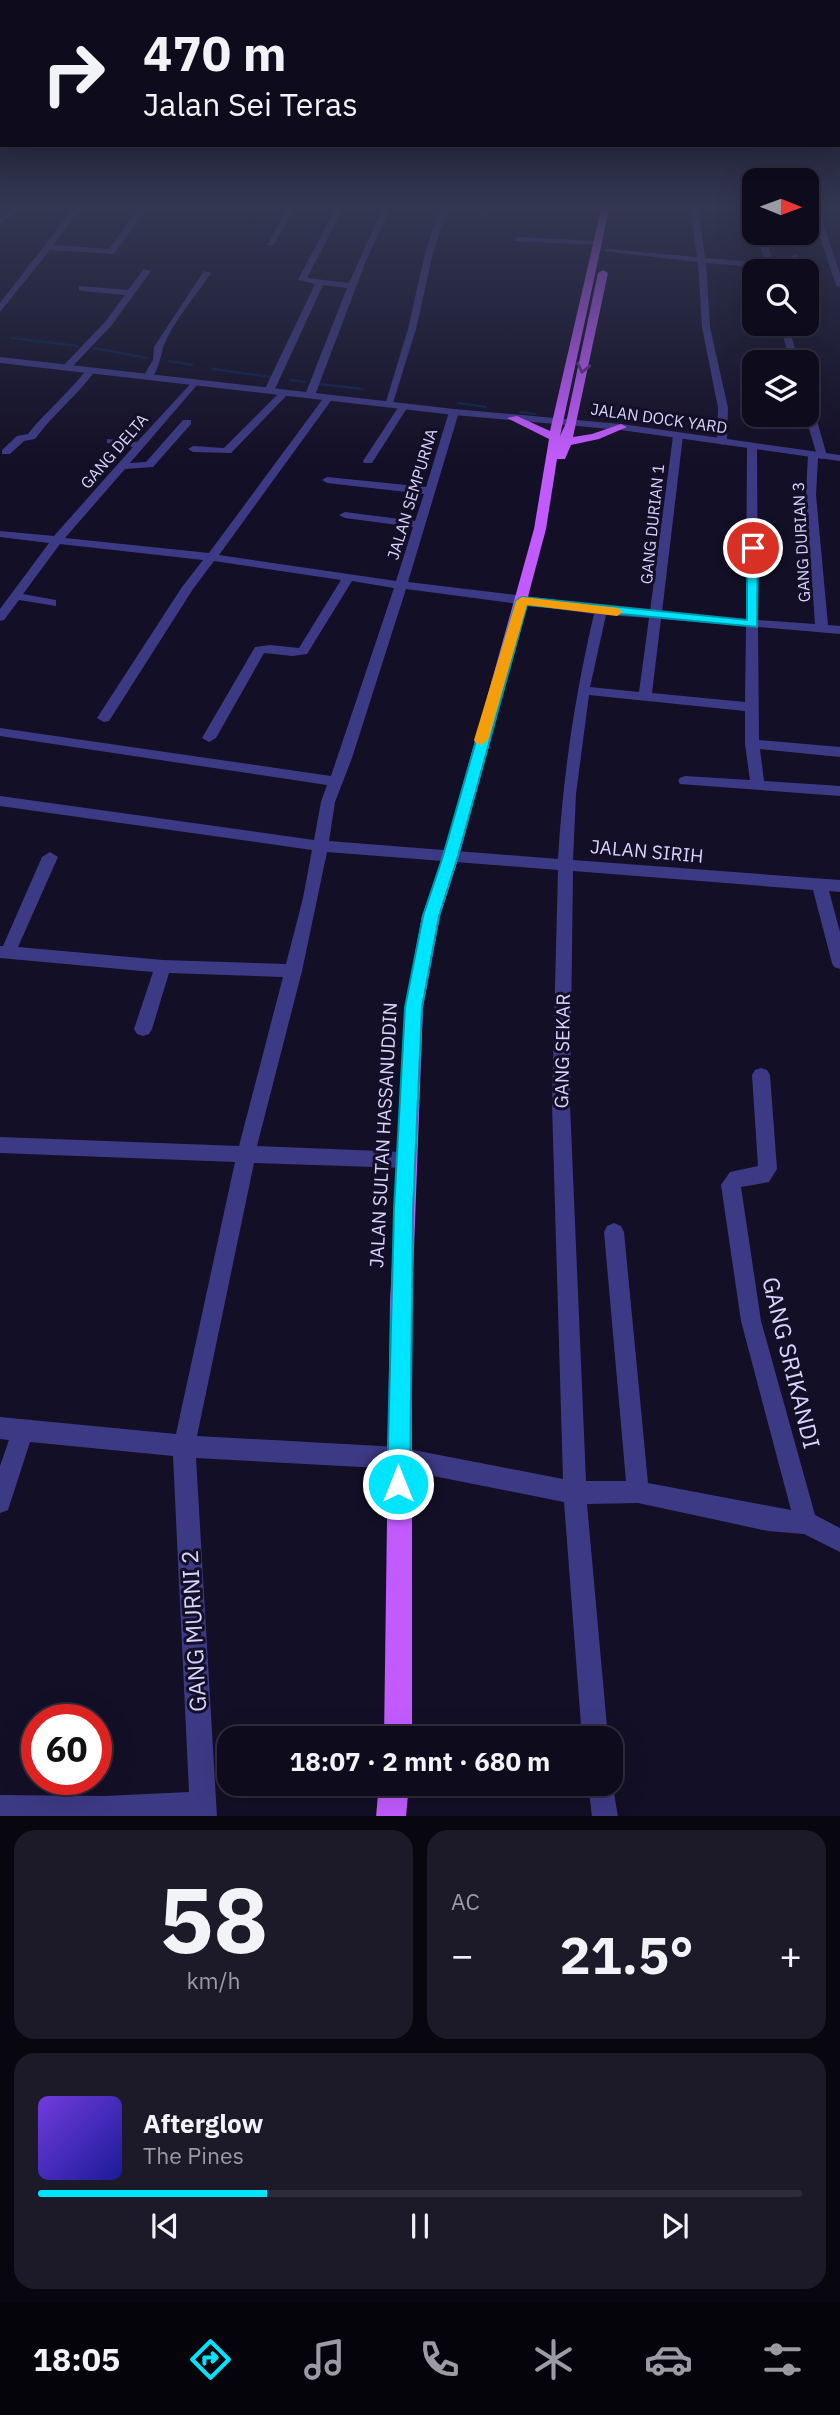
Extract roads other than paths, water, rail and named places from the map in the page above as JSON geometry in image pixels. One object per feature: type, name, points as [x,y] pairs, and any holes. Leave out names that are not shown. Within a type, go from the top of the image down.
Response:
[{"type":"main road","points":[[561,440],[557,423],[587,290]]},
{"type":"main road","name":"JALAN SULTAN HASSANUDDIN","points":[[397,1726],[398,1458],[405,1160],[414,1007],[431,916],[451,856],[540,529],[548,468],[561,457],[561,440],[572,423],[599,290]]},
{"type":"main road","points":[[513,418],[561,440],[594,437],[621,427]]},
{"type":"main road","points":[[391,1816],[393,1796]]},
{"type":"street","points":[[0,309],[15,290]]},
{"type":"street","points":[[111,290],[131,291]]},
{"type":"street","points":[[126,290],[131,291]]},
{"type":"street","points":[[148,377],[159,357],[159,347],[196,290]]},
{"type":"street","points":[[269,391],[273,370],[316,290]]},
{"type":"street","points":[[310,395],[352,290]]},
{"type":"street","points":[[388,403],[412,329],[421,290]]},
{"type":"street","points":[[703,290],[706,327],[723,408],[722,442]]},
{"type":"street","points":[[66,367],[99,335],[131,291]]},
{"type":"street","name":"JALAN DOCK YARD","points":[[0,360],[454,412],[621,427],[840,458]]},
{"type":"street","points":[[6,452],[22,438],[31,437],[51,411],[75,392],[90,370]]},
{"type":"street","name":"GANG DELTA","points":[[0,617],[58,540],[194,383]]},
{"type":"street","points":[[193,449],[227,451],[285,392]]},
{"type":"street","points":[[104,718],[188,587],[328,398]]},
{"type":"street","points":[[368,461],[404,405]]},
{"type":"street","name":"JALAN SEMPURNA","points":[[294,971],[328,802],[401,585],[454,412]]},
{"type":"street","points":[[122,466],[149,465],[187,422]]},
{"type":"street","name":"GANG DURIAN 3","points":[[812,427],[818,455],[811,495],[822,629]]},
{"type":"street","name":"GANG DURIAN 1","points":[[645,696],[678,436]]},
{"type":"street","points":[[111,441],[140,445]]},
{"type":"street","points":[[752,447],[752,744],[758,786]]},
{"type":"street","points":[[327,480],[430,491]]},
{"type":"street","points":[[345,515],[420,524]]},
{"type":"street","points":[[0,534],[211,557],[601,611],[840,630]]},
{"type":"street","points":[[209,738],[259,650],[268,648],[296,653],[303,651],[349,577]]},
{"type":"street","points":[[16,596],[52,603]]},
{"type":"street","name":"GANG SEKAR","points":[[594,1726],[575,1493],[561,1105],[569,794],[583,690],[601,611]]},
{"type":"street","points":[[583,690],[752,707]]},
{"type":"street","points":[[0,732],[335,782]]},
{"type":"street","points":[[752,744],[840,752]]},
{"type":"street","points":[[685,781],[840,792]]},
{"type":"street","name":"JALAN SIRIH","points":[[0,801],[320,846],[840,886]]},
{"type":"street","points":[[50,857],[4,952],[163,967],[294,971]]},
{"type":"street","points":[[820,885],[840,963]]},
{"type":"street","points":[[143,1029],[163,967]]},
{"type":"street","name":"GANG MURNI 2","points":[[204,1810],[184,1446],[246,1154],[294,971]]},
{"type":"street","name":"GANG SRIKANDI","points":[[761,1076],[768,1168],[762,1177],[737,1178],[731,1185],[751,1321],[806,1523]]},
{"type":"street","points":[[0,1145],[405,1160]]},
{"type":"street","points":[[614,1232],[638,1492]]},
{"type":"street","points":[[0,1502],[11,1429],[184,1446],[398,1458],[575,1493],[638,1492],[768,1519],[806,1523],[840,1540]]},
{"type":"street","points":[[603,1796],[605,1816]]},
{"type":"street","points":[[0,1808],[204,1810]]},
{"type":"waterway","points":[[12,338],[78,346]]},
{"type":"waterway","points":[[94,348],[147,358]]},
{"type":"waterway","points":[[169,361],[192,365]]},
{"type":"waterway","points":[[213,369],[271,377]]},
{"type":"waterway","points":[[292,380],[305,382]]},
{"type":"waterway","points":[[320,384],[363,389]]},
{"type":"waterway","points":[[458,403],[486,407]]},
{"type":"waterway","points":[[520,412],[535,414]]}]
